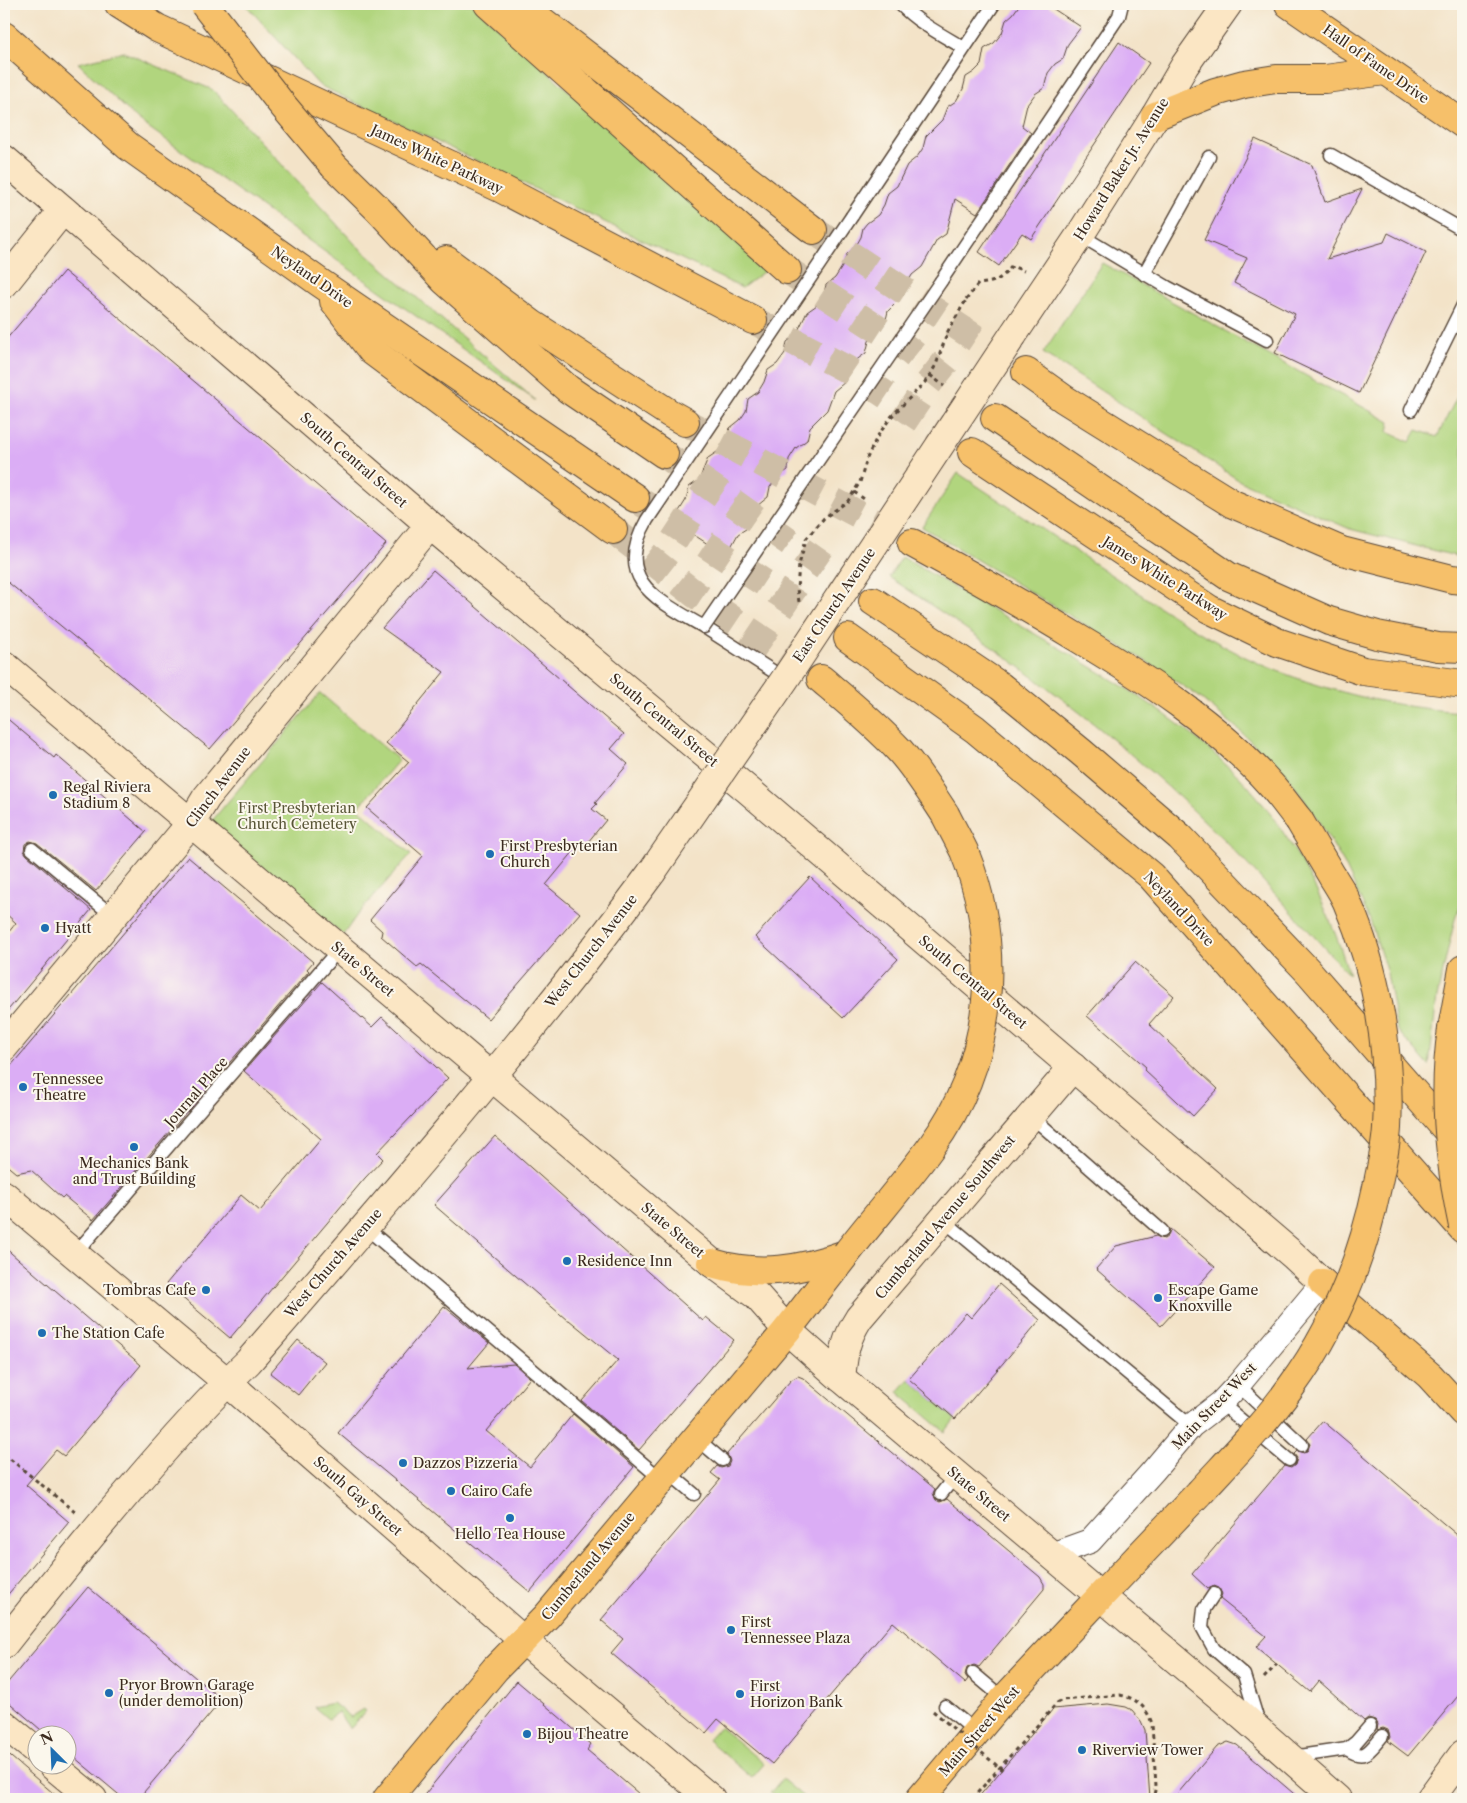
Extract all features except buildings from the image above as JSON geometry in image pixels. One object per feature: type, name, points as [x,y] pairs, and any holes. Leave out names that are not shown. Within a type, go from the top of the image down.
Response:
[{"type":"main road","name":"James White Parkway","points":[[119,4],[157,28],[500,188],[753,320]]},
{"type":"main road","points":[[204,4],[280,102],[334,166],[379,210],[445,281],[568,389],[664,454]]},
{"type":"main road","points":[[488,4],[787,270]]},
{"type":"main road","points":[[520,4],[813,230]]},
{"type":"main road","name":"Hall of Fame Drive","points":[[1289,4],[1463,124]]},
{"type":"main road","name":"Neyland Drive","points":[[4,36],[128,146],[319,282],[635,498]]},
{"type":"main road","points":[[1155,116],[1215,92],[1244,84],[1276,79],[1325,80],[1385,71]]},
{"type":"main road","points":[[379,210],[532,324],[685,422]]},
{"type":"main road","points":[[319,282],[372,351],[613,530]]},
{"type":"main road","points":[[1026,372],[1064,399],[1233,504],[1342,551],[1452,579],[1463,580]]},
{"type":"main road","points":[[995,418],[1228,576],[1329,622],[1377,635],[1438,647],[1463,648]]},
{"type":"main road","name":"James White Parkway","points":[[972,452],[1208,609],[1277,642],[1362,671],[1463,684]]},
{"type":"main road","name":"Main Street West","points":[[912,543],[1001,592],[1150,682],[1192,712],[1235,749],[1272,785],[1299,820],[1347,901],[1365,951],[1377,1001],[1384,1045],[1388,1092],[1387,1130],[1380,1175],[1371,1215],[1349,1284],[1336,1313],[1291,1388],[1251,1436],[1199,1493],[1004,1699],[920,1799]]},
{"type":"main road","points":[[873,601],[1000,686],[1180,837],[1308,971],[1463,1149]]},
{"type":"main road","name":"Neyland Drive","points":[[848,638],[975,729],[1150,876],[1463,1227]]},
{"type":"main road","name":"Cumberland Avenue","points":[[387,1799],[495,1670],[547,1616],[787,1330],[932,1146],[956,1108],[972,1068],[983,1031],[988,994],[988,957],[983,922],[964,851],[945,814],[901,752],[821,679]]},
{"type":"main road","points":[[1463,969],[1448,1060],[1447,1103],[1451,1158],[1463,1227]]},
{"type":"main road","points":[[712,1263],[730,1268],[770,1271],[800,1268],[846,1254]]},
{"type":"main road","points":[[1323,1283],[1430,1376],[1463,1412]]},
{"type":"street","name":"Howard Baker Jr. Avenue","points":[[1013,335],[1080,235],[1185,65],[1228,4]]},
{"type":"street","name":"South Central Street","points":[[4,159],[430,525],[718,766],[1293,1255],[1323,1283]]},
{"type":"street","points":[[4,284],[62,210]]},
{"type":"street","name":"East Church Avenue","points":[[652,872],[785,679],[1013,335]]},
{"type":"street","name":"Clinch Avenue","points":[[4,1047],[191,823],[206,798],[430,525]]},
{"type":"street","name":"State Street","points":[[4,665],[712,1263],[757,1296],[787,1330],[841,1378],[948,1484],[1051,1555],[1262,1733],[1337,1799]]},
{"type":"street","name":"West Church Avenue","points":[[4,1644],[64,1567],[146,1470],[227,1382],[248,1362],[492,1078],[619,917],[652,872]]},
{"type":"street","name":"Cumberland Avenue Southwest","points":[[841,1378],[848,1335],[856,1324],[942,1219],[1073,1068]]},
{"type":"street","name":"South Gay Street","points":[[4,1195],[227,1382],[524,1640],[711,1799]]},
{"type":"street","name":"Main Street West","points":[[1051,1555],[1090,1541],[1191,1426],[1221,1403],[1238,1385],[1323,1283]]},
{"type":"street","points":[[4,1724],[28,1744]]},
{"type":"street","points":[[1437,1790],[1463,1754]]},
{"type":"street","points":[[65,1776],[94,1799]]},
{"type":"lane","points":[[900,4],[908,12],[964,48]]},
{"type":"lane","points":[[785,679],[704,627],[659,601],[646,588],[637,572],[634,554],[638,536],[652,512],[994,4]]},
{"type":"lane","points":[[704,627],[941,281],[1119,16],[1122,4]]},
{"type":"lane","points":[[1331,155],[1463,230]]},
{"type":"lane","points":[[1144,274],[1209,157]]},
{"type":"lane","points":[[1080,235],[1144,274],[1267,340]]},
{"type":"lane","points":[[1411,410],[1463,305]]},
{"type":"lane","points":[[32,849],[113,916]]},
{"type":"lane","name":"Journal Place","points":[[74,1255],[340,948]]},
{"type":"lane","points":[[1030,1116],[1162,1231]]},
{"type":"lane","points":[[942,1219],[1191,1426]]},
{"type":"lane","points":[[365,1227],[664,1475],[694,1494]]},
{"type":"lane","points":[[1238,1385],[1302,1445]]},
{"type":"lane","points":[[1221,1403],[1289,1460]]},
{"type":"lane","points":[[696,1438],[722,1460]]},
{"type":"lane","points":[[1214,1594],[1204,1609],[1202,1627],[1214,1649],[1244,1675],[1262,1733]]},
{"type":"lane","points":[[973,1673],[1004,1699]]},
{"type":"lane","points":[[939,1709],[976,1732]]},
{"type":"lane","points":[[1290,1758],[1347,1749],[1370,1726]]},
{"type":"lane","points":[[1347,1749],[1354,1754],[1361,1755],[1367,1753],[1382,1736]]},
{"type":"path","points":[[799,602],[797,589],[799,565],[806,539],[824,518],[848,501],[860,482],[867,458],[877,437],[891,417],[930,375],[936,365],[948,331],[966,300],[978,284],[994,282],[1002,278],[1012,266],[1025,272]]},
{"type":"path","points":[[930,375],[944,386]]},
{"type":"path","points":[[854,492],[867,501]]},
{"type":"path","points":[[4,1246],[9,1240]]},
{"type":"path","points":[[4,1454],[81,1517]]},
{"type":"path","points":[[1264,1679],[1277,1664]]},
{"type":"path","points":[[972,1799],[1001,1769],[1057,1702],[1120,1695],[1138,1702],[1150,1715],[1156,1786],[1153,1799]]},
{"type":"path","points":[[939,1709],[1001,1769]]},
{"type":"green space","points":[[245,4],[472,4],[767,269],[742,288],[319,85]]},
{"type":"green space","points":[[124,52],[213,90],[355,244],[535,400],[138,120],[78,63]]},
{"type":"green space","points":[[1102,263],[1390,422],[1388,432],[1410,442],[1417,430],[1437,437],[1463,385],[1463,558],[1350,529],[1240,481],[1043,353]]},
{"type":"green space","points":[[958,473],[1170,614],[1204,635],[1258,663],[1282,673],[1359,696],[1437,710],[1463,712],[1463,898],[1455,919],[1437,997],[1429,1066],[1397,1030],[1387,973],[1370,920],[1345,865],[1315,815],[1288,777],[1237,728],[1198,696],[1149,663],[922,527]]},
{"type":"green space","points":[[902,557],[1100,672],[1185,729],[1236,774],[1265,806],[1309,875],[1332,925],[1349,975],[1225,841],[1140,762],[1029,674],[974,634],[889,577]]},
{"type":"green space","name":"First Presbyterian Church Cemetery","points":[[320,693],[399,760],[358,808],[411,854],[357,915],[343,935],[210,823]]},
{"type":"green space","points":[[909,1379],[955,1419],[945,1432],[898,1392]]},
{"type":"green space","points":[[333,1703],[351,1717],[364,1709],[366,1711],[349,1728],[338,1712],[328,1719],[314,1707]]},
{"type":"green space","points":[[720,1727],[764,1764],[752,1778],[708,1740]]},
{"type":"green space","points":[[782,1779],[806,1799],[778,1799],[770,1793]]},
{"type":"tunnel","points":[[813,230],[1026,372]]},
{"type":"tunnel","points":[[787,270],[901,344],[995,418]]},
{"type":"tunnel","points":[[753,320],[850,371],[972,452]]},
{"type":"tunnel","points":[[685,422],[912,543]]},
{"type":"tunnel","points":[[664,454],[873,601]]},
{"type":"tunnel","points":[[635,498],[848,638]]},
{"type":"tunnel","points":[[613,530],[696,595],[821,679]]},
{"type":"place","name":"Regal Riviera Stadium 8","points":[[53,795]]},
{"type":"place","name":"First Presbyterian Church","points":[[490,854]]},
{"type":"place","name":"Hyatt","points":[[45,928]]},
{"type":"place","name":"Tennessee Theatre","points":[[23,1087]]},
{"type":"place","name":"Mechanics Bank and Trust Building","points":[[134,1147]]},
{"type":"place","name":"Residence Inn","points":[[567,1261]]},
{"type":"place","name":"Tombras Cafe","points":[[206,1290]]},
{"type":"place","name":"Escape Game Knoxville","points":[[1158,1298]]},
{"type":"place","name":"The Station Cafe","points":[[42,1333]]},
{"type":"place","name":"Dazzos Pizzeria","points":[[403,1463]]},
{"type":"place","name":"Cairo Cafe","points":[[451,1491]]},
{"type":"place","name":"Hello Tea House","points":[[510,1518]]},
{"type":"place","name":"First Tennessee Plaza","points":[[731,1630]]},
{"type":"place","name":"Pryor Brown Garage (under demolition)","points":[[109,1693]]},
{"type":"place","name":"First Horizon Bank","points":[[740,1694]]},
{"type":"place","name":"Bijou Theatre","points":[[527,1734]]},
{"type":"place","name":"Riverview Tower","points":[[1082,1750]]}]
